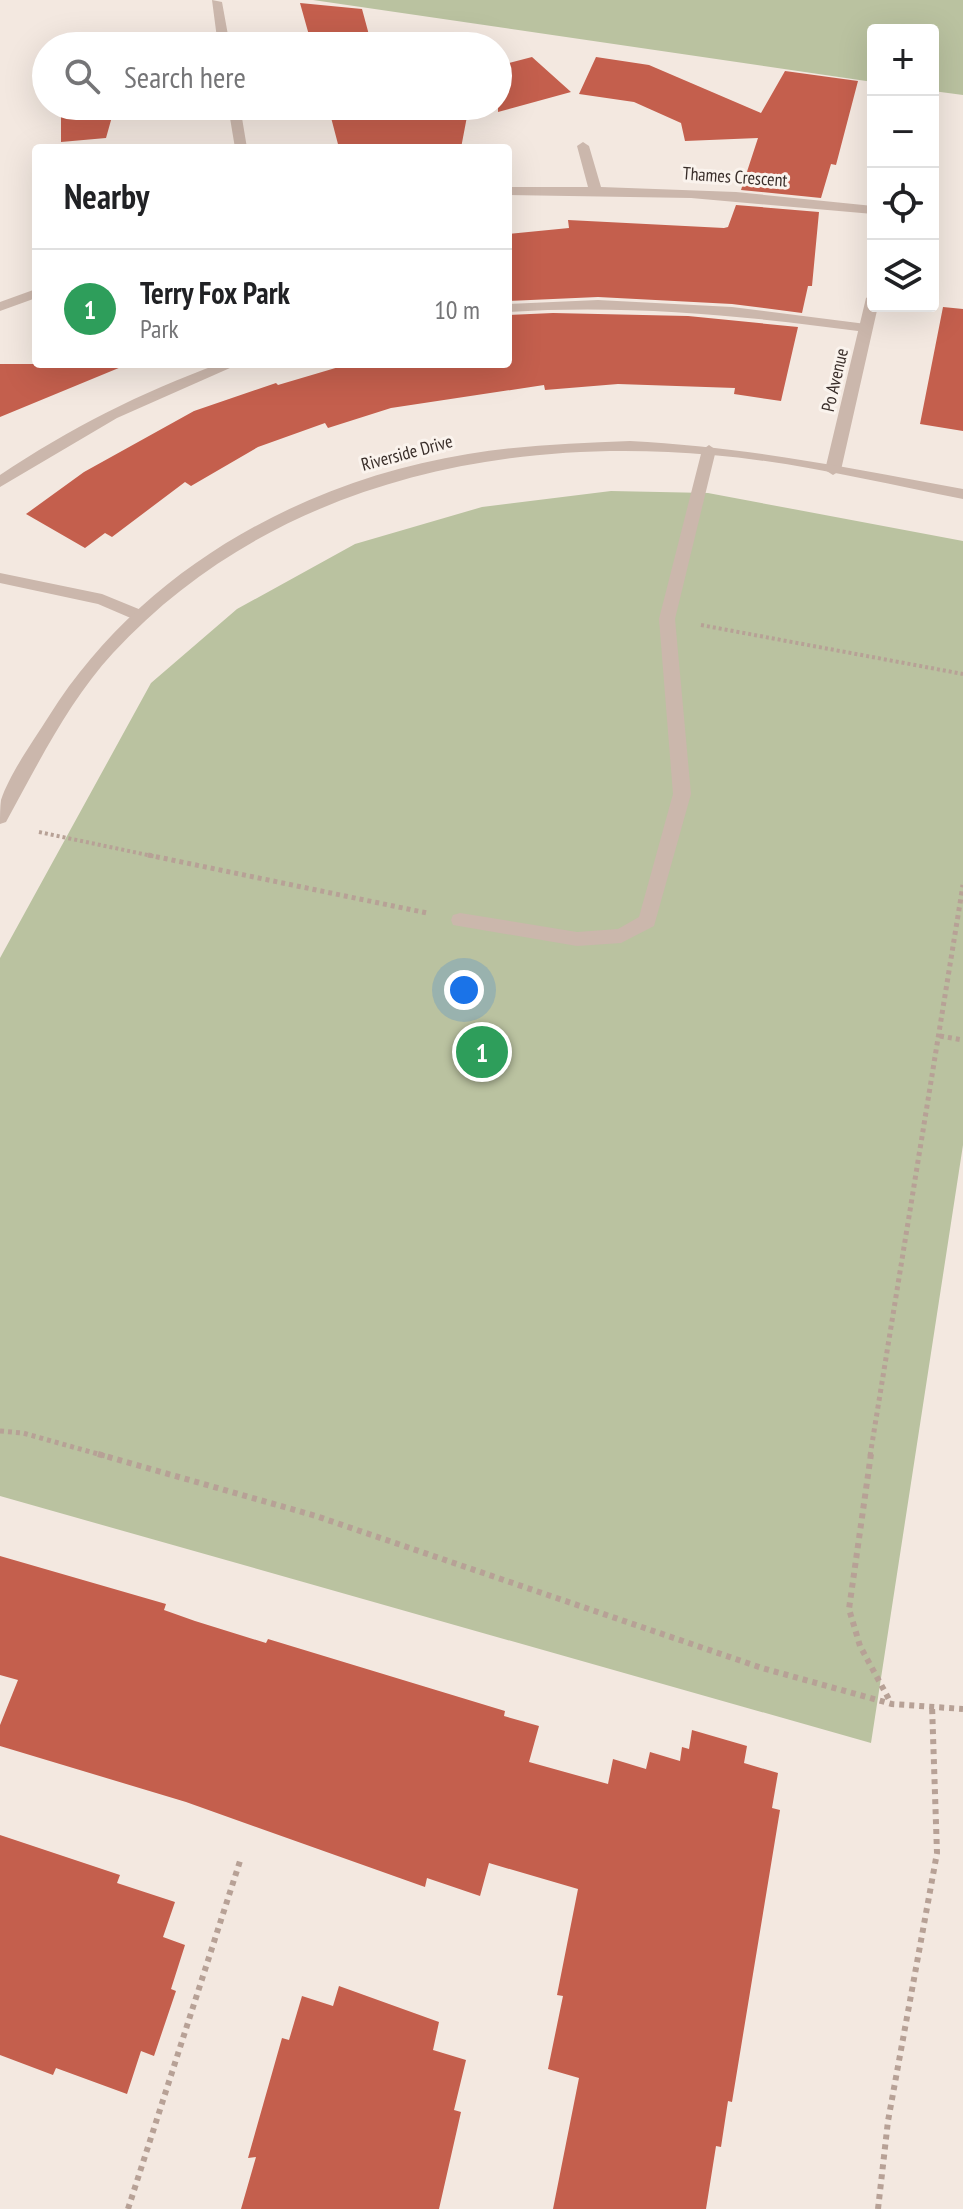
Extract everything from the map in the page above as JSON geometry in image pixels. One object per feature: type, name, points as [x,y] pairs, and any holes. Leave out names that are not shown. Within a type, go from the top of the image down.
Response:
[{"type":"street","points":[[216,2],[221,32]]},
{"type":"street","points":[[236,120],[240,144]]},
{"type":"street","points":[[583,146],[595,190]]},
{"type":"street","name":"Thames Crescent","points":[[512,191],[712,193],[788,198],[867,209]]},
{"type":"street","points":[[0,307],[32,295]]},
{"type":"street","points":[[512,308],[638,303],[697,306],[866,328]]},
{"type":"street","name":"Po Avenue","points":[[833,470],[870,312]]},
{"type":"street","points":[[0,482],[55,444],[126,406],[222,368]]},
{"type":"street","name":"Riverside Drive","points":[[0,817],[78,684],[140,616],[187,575],[249,536],[346,491],[397,473],[452,460],[560,447],[619,445],[709,450],[963,494]]},
{"type":"street","points":[[460,920],[577,939],[621,936],[647,921],[682,794],[667,619],[709,450]]},
{"type":"street","points":[[0,578],[102,599],[140,616]]},
{"type":"path","points":[[667,619],[963,674]]},
{"type":"path","points":[[39,832],[460,920]]},
{"type":"path","points":[[892,1704],[860,1646],[849,1609],[853,1564],[963,885]]},
{"type":"path","points":[[940,1036],[963,1040]]},
{"type":"path","points":[[0,1431],[23,1433],[316,1516],[762,1668],[892,1704],[963,1709]]},
{"type":"path","points":[[878,2209],[888,2121],[937,1853],[932,1705]]},
{"type":"path","points":[[128,2209],[240,1861]]},
{"type":"green space","points":[[313,0],[963,0],[963,95],[939,92],[939,24],[867,24],[867,81]]},
{"type":"green space","points":[[611,491],[708,493],[963,541],[963,1145],[871,1743],[0,1496],[0,958],[151,683],[237,609],[355,544],[482,507]]},
{"type":"building","points":[[300,3],[362,9],[368,32],[308,32]]},
{"type":"building","points":[[532,57],[571,92],[512,108],[512,62]]},
{"type":"building","points":[[596,57],[649,65],[761,113],[785,71],[858,81],[836,165],[831,164],[821,198],[741,190],[758,138],[685,141],[681,123],[634,102],[579,94]]},
{"type":"building","points":[[61,120],[111,120],[106,138],[61,142]]},
{"type":"building","points":[[332,120],[466,120],[462,144],[338,144]]},
{"type":"building","points":[[736,205],[819,212],[812,286],[808,286],[802,313],[732,304],[598,297],[512,301],[512,234],[569,228],[568,220],[728,227]]},
{"type":"building","points":[[943,307],[963,309],[963,431],[920,424]]},
{"type":"building","points":[[512,315],[688,316],[798,327],[781,401],[734,394],[735,388],[618,384],[545,390],[544,385],[391,408],[328,428],[325,423],[258,447],[191,486],[185,482],[112,537],[105,533],[85,548],[26,514],[84,472],[194,411],[276,383],[278,385],[335,368],[512,368]]},
{"type":"building","points":[[0,364],[32,364],[32,368],[119,368],[0,417]]},
{"type":"building","points":[[0,1556],[166,1604],[164,1610],[266,1643],[268,1639],[505,1711],[504,1716],[539,1726],[529,1762],[608,1784],[613,1759],[646,1769],[650,1752],[680,1761],[682,1747],[689,1749],[692,1730],[747,1746],[744,1763],[778,1773],[772,1808],[780,1810],[732,2102],[728,2101],[721,2147],[716,2146],[706,2209],[553,2209],[579,2078],[548,2069],[563,1996],[557,1995],[578,1889],[489,1863],[480,1896],[427,1878],[425,1887],[186,1802],[0,1746],[0,1725],[18,1680],[0,1675]]},
{"type":"building","points":[[0,1835],[120,1875],[117,1883],[175,1902],[163,1937],[185,1945],[171,1989],[176,1991],[154,2056],[141,2051],[127,2094],[56,2068],[53,2075],[0,2055]]},
{"type":"building","points":[[339,1986],[439,2022],[433,2050],[466,2060],[454,2110],[461,2112],[439,2209],[241,2209],[256,2157],[248,2158],[282,2038],[289,2040],[302,1996],[333,2006]]},
{"type":"place","name":"Terry Fox Park","points":[[482,1052]]}]
